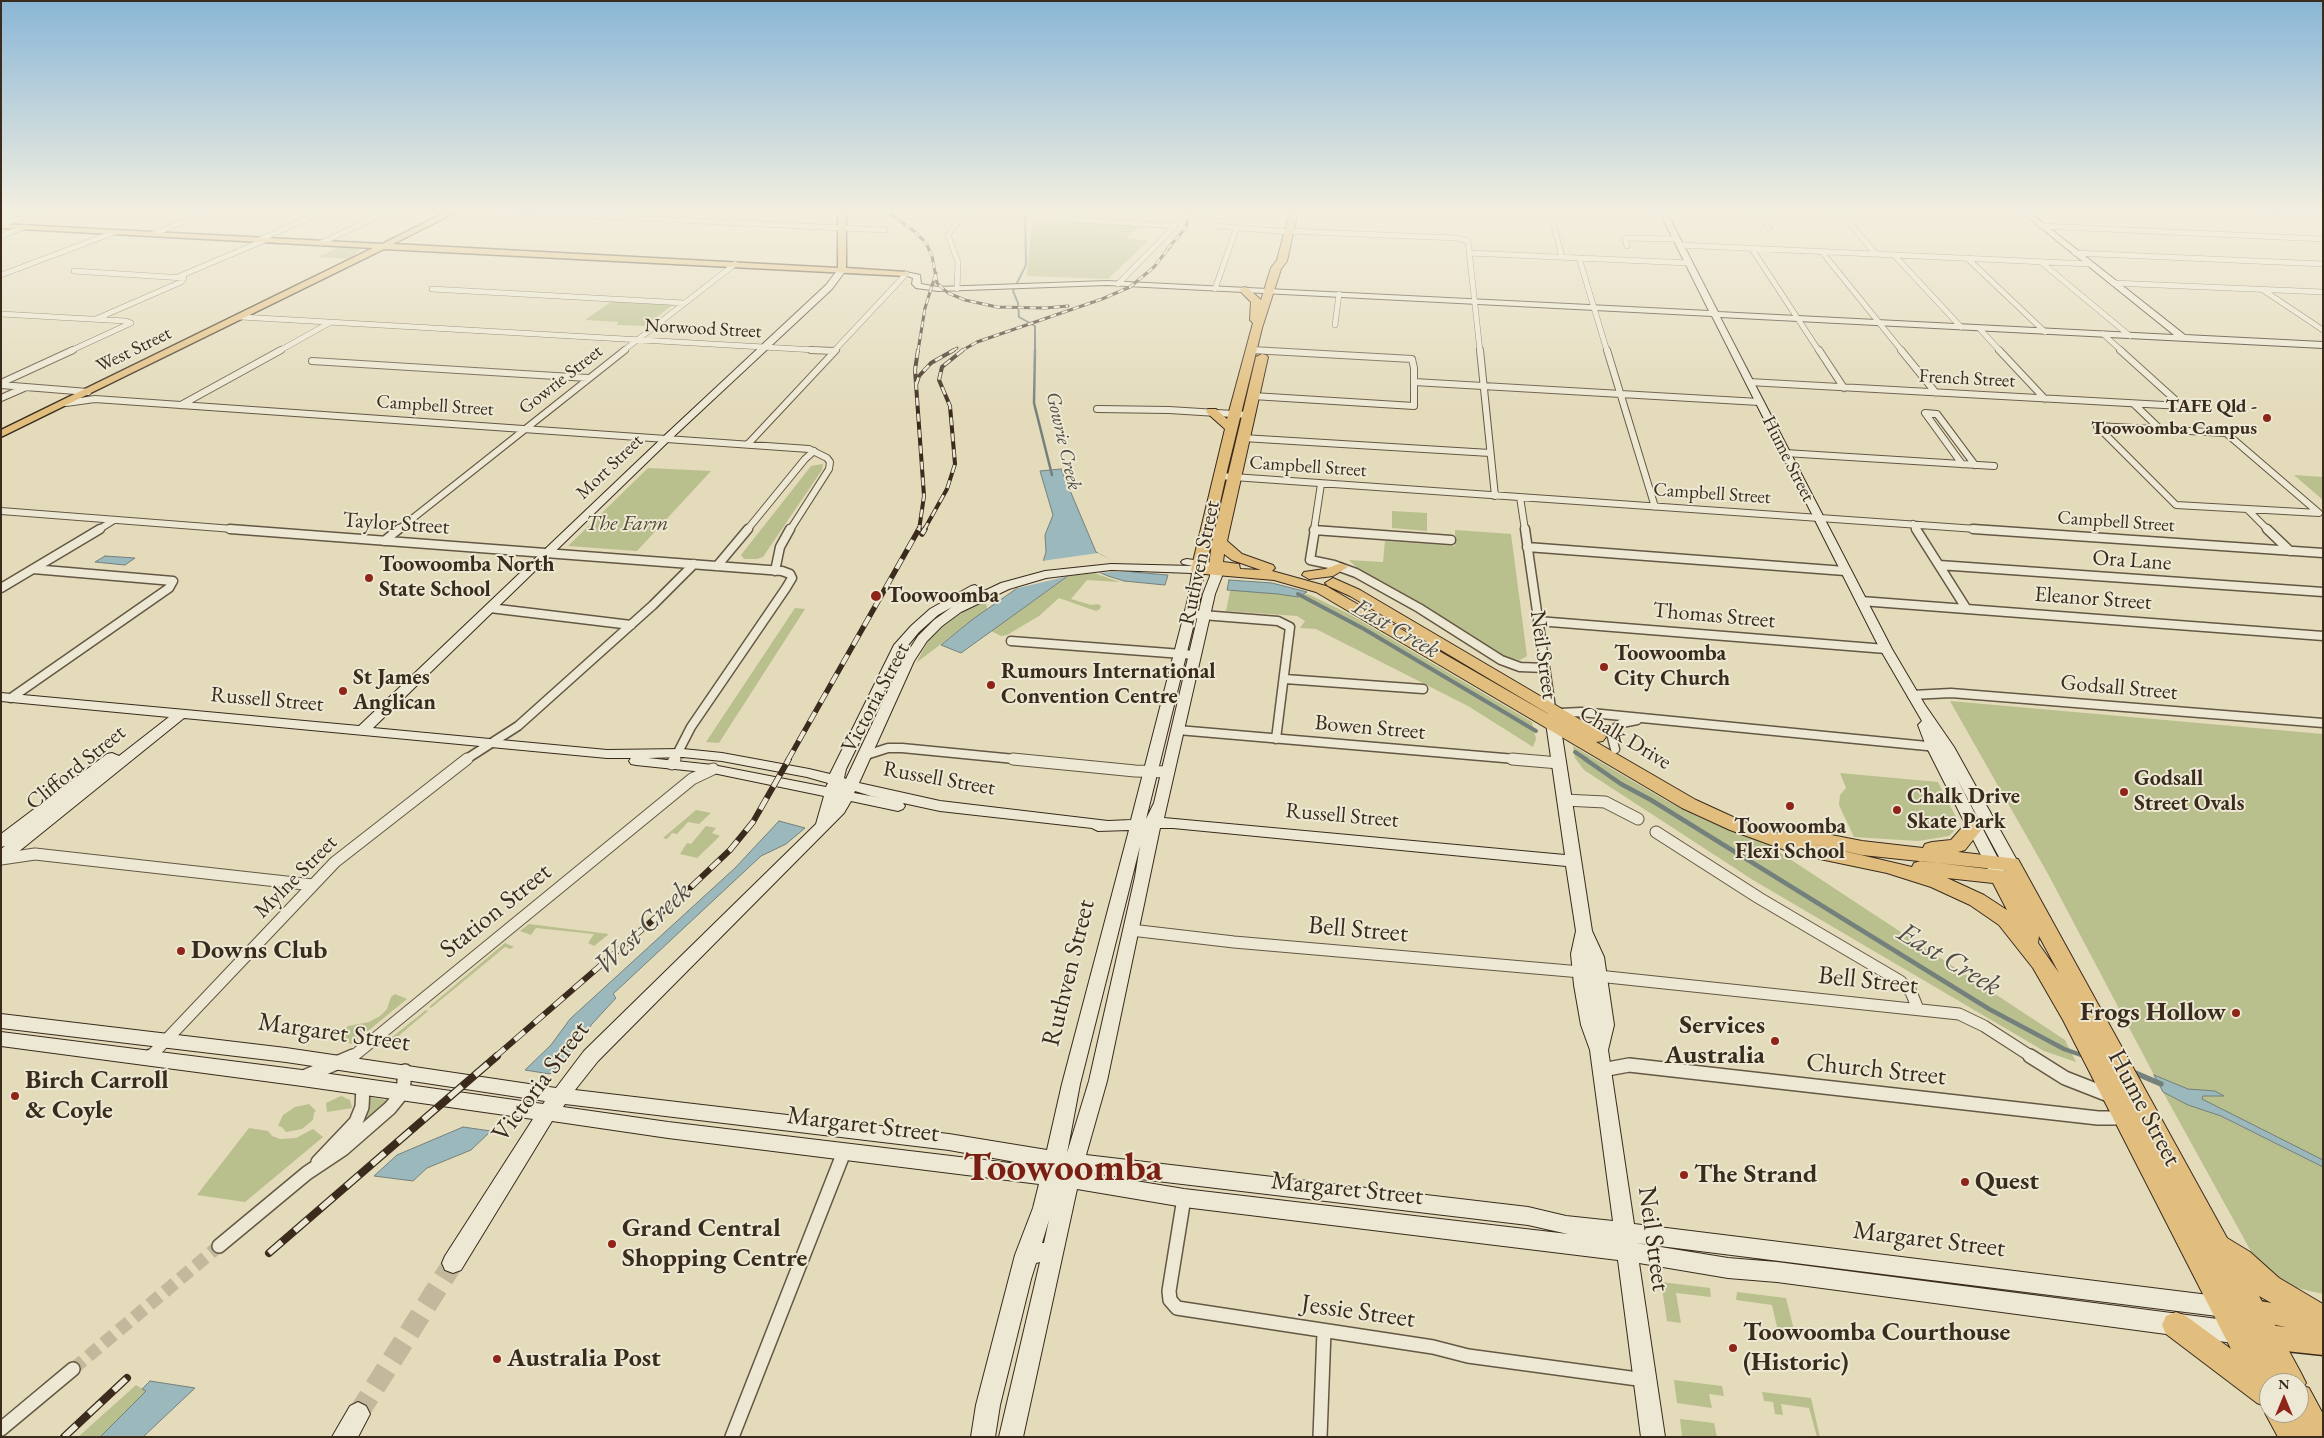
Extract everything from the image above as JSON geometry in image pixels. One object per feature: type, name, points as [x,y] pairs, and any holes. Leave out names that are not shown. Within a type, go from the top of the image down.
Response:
[{"type":"highway","name":"Ruthven Street","points":[[1198,567],[1226,477],[1243,438],[1249,415],[1253,396],[1257,328],[1281,278]]},
{"type":"highway","points":[[1244,290],[1256,301],[1254,318],[1257,328]]},
{"type":"highway","name":"Ruthven Street","points":[[1216,569],[1235,414],[1257,350],[1274,291]]},
{"type":"highway","points":[[1212,412],[1232,430]]},
{"type":"highway","name":"Chalk Drive","points":[[1219,542],[1237,558],[1262,568],[1309,568],[1555,715],[1664,791],[1737,826],[1811,851],[1893,859]]},
{"type":"highway","name":"Chalk Drive","points":[[1198,567],[1281,578],[1322,589],[1555,715],[1689,791],[1747,818],[1785,831],[1893,859],[1970,896],[2006,920],[2029,945]]},
{"type":"highway","points":[[1309,568],[1328,573],[1341,567]]},
{"type":"highway","points":[[1216,569],[1262,568]]},
{"type":"highway","points":[[1893,859],[1953,847],[1960,843],[1974,826]]},
{"type":"highway","points":[[1893,859],[2006,870],[2028,931],[2029,945]]},
{"type":"highway","name":"Hume Street","points":[[2006,870],[2103,1058]]},
{"type":"highway","name":"Hume Street","points":[[2029,945],[2103,1058],[2219,1246],[2262,1373]]},
{"type":"highway","name":"Hume Street","points":[[2129,1100],[2225,1307],[2267,1337],[2286,1373]]},
{"type":"highway","points":[[2219,1246],[2269,1286],[2323,1320]]},
{"type":"highway","points":[[2176,1325],[2259,1387]]},
{"type":"highway","points":[[2309,1419],[2318,1437]]},
{"type":"highway","points":[[2286,1423],[2295,1437]]},
{"type":"main road","name":"West Street","points":[[1,434],[320,278]]},
{"type":"main road","name":"Victoria Street","points":[[1110,559],[1198,567]]},
{"type":"main road","name":"Margaret Street","points":[[930,1163],[1062,1169]]},
{"type":"main road","points":[[1528,1216],[1534,1228],[1530,1240]]},
{"type":"main road","name":"Margaret Street","points":[[2246,1322],[2323,1320]]},
{"type":"main road","points":[[2267,1337],[2323,1343]]},
{"type":"street","points":[[96,319],[181,282],[182,278]]},
{"type":"street","name":"Gowrie Street","points":[[384,541],[716,278]]},
{"type":"street","name":"Mort Street","points":[[360,732],[835,278]]},
{"type":"street","points":[[748,444],[902,278]]},
{"type":"street","points":[[917,278],[917,284],[921,287],[957,289],[1118,284],[2323,345]]},
{"type":"street","points":[[957,278],[957,289]]},
{"type":"street","points":[[1118,284],[1124,278]]},
{"type":"street","points":[[1215,289],[1219,278]]},
{"type":"street","points":[[1472,278],[1494,496]]},
{"type":"street","points":[[1585,278],[1655,507]]},
{"type":"street","name":"Hume Street","points":[[1697,278],[1860,601],[2006,870]]},
{"type":"street","points":[[1772,278],[1844,388]]},
{"type":"street","points":[[1844,278],[1936,393]]},
{"type":"street","points":[[1916,278],[1961,327]]},
{"type":"street","points":[[1988,278],[2045,332]]},
{"type":"street","points":[[2060,278],[2130,336]]},
{"type":"street","points":[[2107,278],[2183,338]]},
{"type":"street","points":[[2113,283],[2323,292]]},
{"type":"street","points":[[432,289],[684,303]]},
{"type":"street","points":[[2262,290],[2323,330]]},
{"type":"street","points":[[1335,325],[1339,294]]},
{"type":"street","points":[[1,314],[96,319],[131,323],[1,384]]},
{"type":"street","name":"Norwood Street","points":[[241,317],[834,351]]},
{"type":"street","points":[[180,405],[331,322]]},
{"type":"street","points":[[1979,328],[2045,399]]},
{"type":"street","points":[[2104,334],[2182,406]]},
{"type":"street","points":[[1253,396],[1414,406],[1412,359],[1257,350]]},
{"type":"street","points":[[312,361],[588,378]]},
{"type":"street","points":[[1414,382],[1759,402]]},
{"type":"street","name":"French Street","points":[[1749,382],[2182,406]]},
{"type":"street","points":[[1,384],[88,392]]},
{"type":"street","points":[[1,398],[26,387]]},
{"type":"street","name":"Campbell Street","points":[[66,403],[100,400],[180,405],[666,438],[803,448],[814,451]]},
{"type":"street","points":[[2134,404],[2160,429]]},
{"type":"street","points":[[1098,409],[1212,412],[1249,415]]},
{"type":"street","points":[[1962,464],[1925,414],[1937,414],[1975,465]]},
{"type":"street","points":[[2097,426],[2160,429],[2226,433],[2319,513],[2175,504],[2097,426]]},
{"type":"street","points":[[1243,438],[1490,453]]},
{"type":"street","points":[[717,566],[805,459],[814,451],[827,458],[830,462],[829,469],[780,547],[775,571]]},
{"type":"street","points":[[1785,453],[1994,466]]},
{"type":"street","name":"Campbell Street","points":[[1226,477],[2323,553]]},
{"type":"street","points":[[1309,568],[1321,484]]},
{"type":"street","name":"Neil Street","points":[[1520,497],[1538,620],[1555,715],[1558,763],[1584,931],[1580,954],[1590,974],[1605,1025],[1599,1050],[1653,1437]]},
{"type":"street","points":[[2248,510],[2290,551]]},
{"type":"street","name":"Taylor Street","points":[[1,511],[788,572],[792,578],[786,588],[691,727],[674,759]]},
{"type":"street","points":[[1,588],[114,520]]},
{"type":"street","points":[[1913,524],[1966,608]]},
{"type":"street","points":[[1314,530],[1451,540]]},
{"type":"street","points":[[1527,547],[1845,571]]},
{"type":"street","name":"Victoria Street","points":[[453,1263],[546,1114],[591,1056],[839,810],[847,752],[893,659],[908,637],[934,612],[957,597],[991,582],[1057,565],[1110,559]]},
{"type":"street","name":"Mylne Street","points":[[149,1058],[347,852],[488,743],[518,726],[630,625],[694,564]]},
{"type":"street","name":"Ora Lane","points":[[1939,565],[2323,592]]},
{"type":"street","name":"Victoria Street","points":[[841,788],[862,757],[901,674],[922,639],[938,623],[958,609],[1006,586],[1061,572],[1125,566],[1198,567]]},
{"type":"street","name":"Ruthven Street","points":[[982,1437],[988,1405],[1026,1255],[1039,1220],[1094,1093],[1145,869],[1148,843],[1146,824],[1151,772],[1190,614],[1198,567]]},
{"type":"street","points":[[1341,567],[1419,608],[1501,660],[1520,666],[1546,668]]},
{"type":"street","points":[[6,698],[169,588],[173,581],[33,569]]},
{"type":"street","name":"Ruthven Street","points":[[1011,1437],[1052,1256],[1070,1091],[1125,868],[1168,772],[1216,569]]},
{"type":"street","name":"Eleanor Street","points":[[1860,601],[2323,636]]},
{"type":"street","points":[[490,608],[630,625]]},
{"type":"street","points":[[1190,614],[1275,621],[1289,625],[1291,632],[1276,739]]},
{"type":"street","name":"Thomas Street","points":[[1538,620],[1886,649]]},
{"type":"street","points":[[1011,640],[1195,656]]},
{"type":"street","points":[[1285,678],[1423,689]]},
{"type":"street","name":"Godsall Street","points":[[1915,700],[1951,693],[2323,723]]},
{"type":"street","name":"Russell Street","points":[[6,698],[618,755],[637,761],[735,758],[841,788],[947,814],[1083,827],[1146,824],[1236,829],[1573,861]]},
{"type":"street","points":[[1555,715],[1581,712],[1940,747]]},
{"type":"street","name":"Clifford Street","points":[[1,858],[174,714]]},
{"type":"street","name":"Clifford Street","points":[[3,839],[174,714]]},
{"type":"street","points":[[1615,749],[1612,737],[1613,730],[1622,723],[1639,719]]},
{"type":"street","name":"Bowen Street","points":[[1178,730],[1558,763]]},
{"type":"street","name":"Hume Street","points":[[1940,747],[1974,826],[2006,870]]},
{"type":"street","points":[[862,757],[888,748],[902,748],[1151,772],[1168,772]]},
{"type":"street","name":"Russell Street","points":[[674,759],[714,769],[841,788]]},
{"type":"street","name":"Station Street","points":[[302,1078],[356,1054],[692,779],[714,769]]},
{"type":"street","points":[[1564,800],[1610,804],[1638,819]]},
{"type":"street","points":[[1656,832],[1759,898],[1900,981],[1911,992],[1918,1009]]},
{"type":"street","points":[[25,838],[28,847],[35,854]]},
{"type":"street","points":[[1,858],[35,854],[314,885]]},
{"type":"street","points":[[1125,868],[1136,867],[1145,869]]},
{"type":"street","name":"Bell Street","points":[[1132,930],[1234,942],[1590,974],[1918,1009],[1968,1017],[2065,1078],[2129,1100]]},
{"type":"street","name":"Margaret Street","points":[[1,1021],[341,1062],[560,1096],[949,1142],[1013,1154],[1112,1184],[1158,1195],[1530,1240],[1720,1243],[2225,1307]]},
{"type":"street","name":"Margaret Street","points":[[1,1039],[302,1078],[546,1114],[930,1163]]},
{"type":"street","points":[[267,1074],[274,1061],[286,1055]]},
{"type":"street","name":"Church Street","points":[[1602,1070],[1619,1065],[1629,1065],[2098,1118],[2114,1118],[2129,1100]]},
{"type":"street","points":[[219,1246],[307,1173],[343,1149],[390,1108],[403,1092],[405,1071]]},
{"type":"street","points":[[307,1173],[356,1122],[362,1107],[363,1087]]},
{"type":"street","points":[[1070,1091],[1082,1095],[1094,1093]]},
{"type":"street","points":[[649,1127],[651,1115],[659,1107]]},
{"type":"street","points":[[930,1163],[943,1151],[949,1142]]},
{"type":"street","points":[[732,1437],[844,1152]]},
{"type":"street","name":"Margaret Street","points":[[1062,1169],[1160,1172],[1528,1216],[1728,1268],[1786,1273],[2176,1325],[2246,1322]]},
{"type":"street","points":[[1158,1195],[1155,1180],[1160,1172]]},
{"type":"street","name":"Jessie Street","points":[[1184,1198],[1169,1291],[1172,1304],[1180,1309],[1432,1347],[1468,1356],[1645,1380]]},
{"type":"street","points":[[1720,1243],[1718,1252],[1728,1268]]},
{"type":"street","points":[[1026,1255],[1041,1252],[1052,1256]]},
{"type":"street","points":[[2094,1289],[2105,1303],[2106,1315]]},
{"type":"street","points":[[1320,1437],[1324,1331]]},
{"type":"street","points":[[1,1429],[73,1369]]},
{"type":"street","points":[[344,1437],[358,1414]]},
{"type":"green space","points":[[612,301],[673,305],[645,326],[617,325],[618,322],[585,320]]},
{"type":"green space","points":[[823,464],[822,470],[763,557],[744,559],[741,555],[811,466]]},
{"type":"green space","name":"The Farm","points":[[648,468],[711,471],[637,551],[568,546]]},
{"type":"green space","points":[[2294,475],[2323,477],[2323,500]]},
{"type":"green space","points":[[1392,511],[1427,513],[1427,531],[1392,528]]},
{"type":"green space","points":[[1455,530],[1511,534],[1527,656],[1520,660],[1509,658],[1493,651],[1429,608],[1360,571],[1349,560],[1383,562],[1385,541],[1455,546]]},
{"type":"green space","points":[[1094,573],[1120,582],[1087,580],[1071,599],[1091,605],[1098,604],[1101,606],[1100,609],[1096,611],[1059,598],[1039,616],[1007,635],[1001,636],[991,631],[1069,576]]},
{"type":"green space","points":[[1232,581],[1275,586],[1310,595],[1349,614],[1532,722],[1536,739],[1533,747],[1468,706],[1316,629],[1300,628],[1305,621],[1297,616],[1226,611]]},
{"type":"green space","points":[[1000,592],[986,603],[987,609],[916,663],[929,640],[945,625],[973,605]]},
{"type":"green space","points":[[795,608],[805,609],[719,743],[706,742]]},
{"type":"green space","points":[[1950,701],[2323,734],[2323,1294],[2297,1288],[2286,1282],[2266,1269],[2253,1255],[2163,1092],[2048,874]]},
{"type":"green space","points":[[1573,746],[1665,800],[1703,819],[1767,844],[2065,1040],[2076,1062],[2044,1051],[1753,880],[1584,770],[1575,758]]},
{"type":"green space","name":"Chalk Drive Skate Park","points":[[1840,773],[1938,782],[1955,815],[1957,824],[1954,831],[1949,836],[1918,841],[1854,837],[1839,805],[1840,795],[1846,788]]},
{"type":"green space","points":[[696,810],[711,813],[699,824],[688,822],[677,834],[672,833],[667,839],[663,838]]},
{"type":"green space","points":[[706,826],[716,828],[712,833],[720,836],[697,858],[680,854],[687,843],[691,844]]},
{"type":"green space","points":[[529,924],[609,934],[594,946],[588,943],[594,934],[536,928],[531,935],[520,931]]},
{"type":"green space","points":[[505,943],[514,947],[510,949],[505,947],[431,1008],[429,1007]]},
{"type":"green space","points":[[395,994],[407,999],[352,1044],[334,1040],[348,1026],[369,1022],[380,1016],[387,1009],[391,997]]},
{"type":"green space","points":[[426,1010],[428,1011],[396,1038],[401,1041],[399,1046],[395,1049],[385,1048],[386,1042]]},
{"type":"green space","points":[[341,1096],[350,1100],[352,1108],[327,1112],[326,1103]]},
{"type":"green space","points":[[370,1097],[392,1101],[363,1128],[359,1126],[367,1110]]},
{"type":"green space","points":[[309,1104],[316,1111],[313,1120],[302,1129],[286,1132],[282,1127],[278,1126],[283,1115],[295,1107]]},
{"type":"green space","points":[[249,1128],[268,1131],[272,1136],[280,1139],[296,1138],[313,1129],[323,1137],[245,1202],[197,1195]]},
{"type":"green space","points":[[1661,1282],[1710,1288],[1711,1297],[1676,1293],[1681,1323],[1667,1321]]},
{"type":"green space","points":[[1737,1292],[1786,1298],[1796,1338],[1779,1336],[1772,1305],[1736,1300]]},
{"type":"green space","points":[[1674,1380],[1722,1386],[1724,1396],[1709,1394],[1712,1408],[1677,1403]]},
{"type":"green space","points":[[136,1385],[146,1391],[100,1437],[78,1437]]},
{"type":"green space","points":[[1762,1392],[1811,1398],[1820,1437],[1817,1437],[1809,1408],[1781,1404],[1783,1415],[1775,1414],[1773,1402],[1764,1401]]},
{"type":"green space","points":[[1680,1419],[1714,1423],[1717,1437],[1682,1437]]},
{"type":"water","points":[[1061,469],[1096,552],[1132,572],[1168,575],[1165,585],[1124,581],[1108,576],[1096,571],[1081,557],[1068,576],[961,653],[941,645],[973,619],[1026,582],[1042,565],[1046,552],[1045,535],[1053,515],[1040,471]]},
{"type":"water","points":[[105,556],[135,558],[125,565],[95,562]]},
{"type":"water","points":[[1229,580],[1272,583],[1307,592],[1298,597],[1227,590]]},
{"type":"water","points":[[779,821],[805,828],[786,844],[761,856],[613,994],[616,998],[592,1024],[572,1052],[550,1074],[525,1070],[551,1045],[570,1019],[735,868]]},
{"type":"water","points":[[2154,1075],[2188,1089],[2215,1091],[2224,1096],[2203,1096],[2202,1099],[2323,1160],[2323,1167],[2221,1116],[2188,1105],[2163,1092]]},
{"type":"water","points":[[463,1127],[491,1131],[471,1150],[427,1168],[413,1181],[374,1176],[397,1155]]},
{"type":"water","points":[[150,1381],[195,1388],[143,1437],[100,1437],[146,1391],[142,1389]]},
{"type":"pier","points":[[1098,553],[1134,571],[1094,573],[1081,561],[1073,575],[1010,590],[1034,572],[1042,561]]},
{"type":"waterway","name":"Gowrie Creek","points":[[1019,278],[1013,291],[1018,303],[1019,317],[1035,326],[1035,350]]},
{"type":"waterway","name":"Gowrie Creek","points":[[1035,350],[1034,403],[1052,475]]},
{"type":"waterway","name":"East Creek","points":[[1298,594],[1364,629],[1536,731]]},
{"type":"waterway","name":"East Creek","points":[[1575,752],[1587,760]]},
{"type":"waterway","name":"East Creek","points":[[1585,759],[1621,784],[1651,800],[1989,1009],[2064,1049],[2084,1056]]},
{"type":"waterway","name":"East Creek","points":[[2133,1072],[2161,1084]]},
{"type":"tunnel","points":[[73,1369],[219,1246]]},
{"type":"tunnel","points":[[358,1414],[453,1263]]},
{"type":"railway","points":[[918,351],[925,308],[934,278]]},
{"type":"railway","points":[[936,278],[937,283],[948,293],[965,300],[997,307],[1045,308],[1068,306]]},
{"type":"railway","points":[[961,351],[977,342],[1102,299],[1130,287],[1141,278]]},
{"type":"railway","points":[[952,351],[957,348]]},
{"type":"railway","points":[[916,385],[915,370],[918,350]]},
{"type":"railway","points":[[916,385],[919,376],[931,363],[954,350]]},
{"type":"railway","points":[[924,530],[947,489],[955,464],[950,406],[939,380],[942,367],[963,350]]},
{"type":"railway","points":[[916,385],[924,496],[919,530]]},
{"type":"railway","points":[[788,760],[919,529]]},
{"type":"railway","points":[[922,534],[925,529]]},
{"type":"railway","points":[[495,1057],[691,887],[730,850],[753,822],[789,759]]},
{"type":"railway","points":[[269,1253],[497,1056]]},
{"type":"railway","points":[[64,1437],[127,1378]]},
{"type":"place","name":"TAFE Qld - Toowoomba Campus","points":[[2267,418]]},
{"type":"place","name":"Toowoomba North State School","points":[[369,578]]},
{"type":"place","name":"Toowoomba","points":[[876,596]]},
{"type":"place","name":"Toowoomba City Church","points":[[1604,667]]},
{"type":"place","name":"Rumours International Convention Centre","points":[[991,685]]},
{"type":"place","name":"St James Anglican","points":[[343,691]]},
{"type":"place","name":"Godsall Street Ovals","points":[[2124,792]]},
{"type":"place","name":"Toowoomba Flexi School","points":[[1790,806]]},
{"type":"place","name":"Chalk Drive Skate Park","points":[[1897,810]]},
{"type":"place","name":"Downs Club","points":[[181,951]]},
{"type":"place","name":"Frogs Hollow","points":[[2236,1013]]},
{"type":"place","name":"Services Australia","points":[[1775,1041]]},
{"type":"place","name":"Birch Carroll & Coyle","points":[[15,1096]]},
{"type":"place","name":"The Strand","points":[[1684,1175]]},
{"type":"place","name":"Quest","points":[[1965,1182]]},
{"type":"place","name":"Grand Central Shopping Centre","points":[[612,1244]]},
{"type":"place","name":"Toowoomba Courthouse (Historic)","points":[[1733,1348]]},
{"type":"place","name":"Australia Post","points":[[497,1359]]},
{"type":"district","name":"Toowoomba","points":[[1063,1169]]},
{"type":"water label","name":"West Creek","points":[[643,929]]}]
